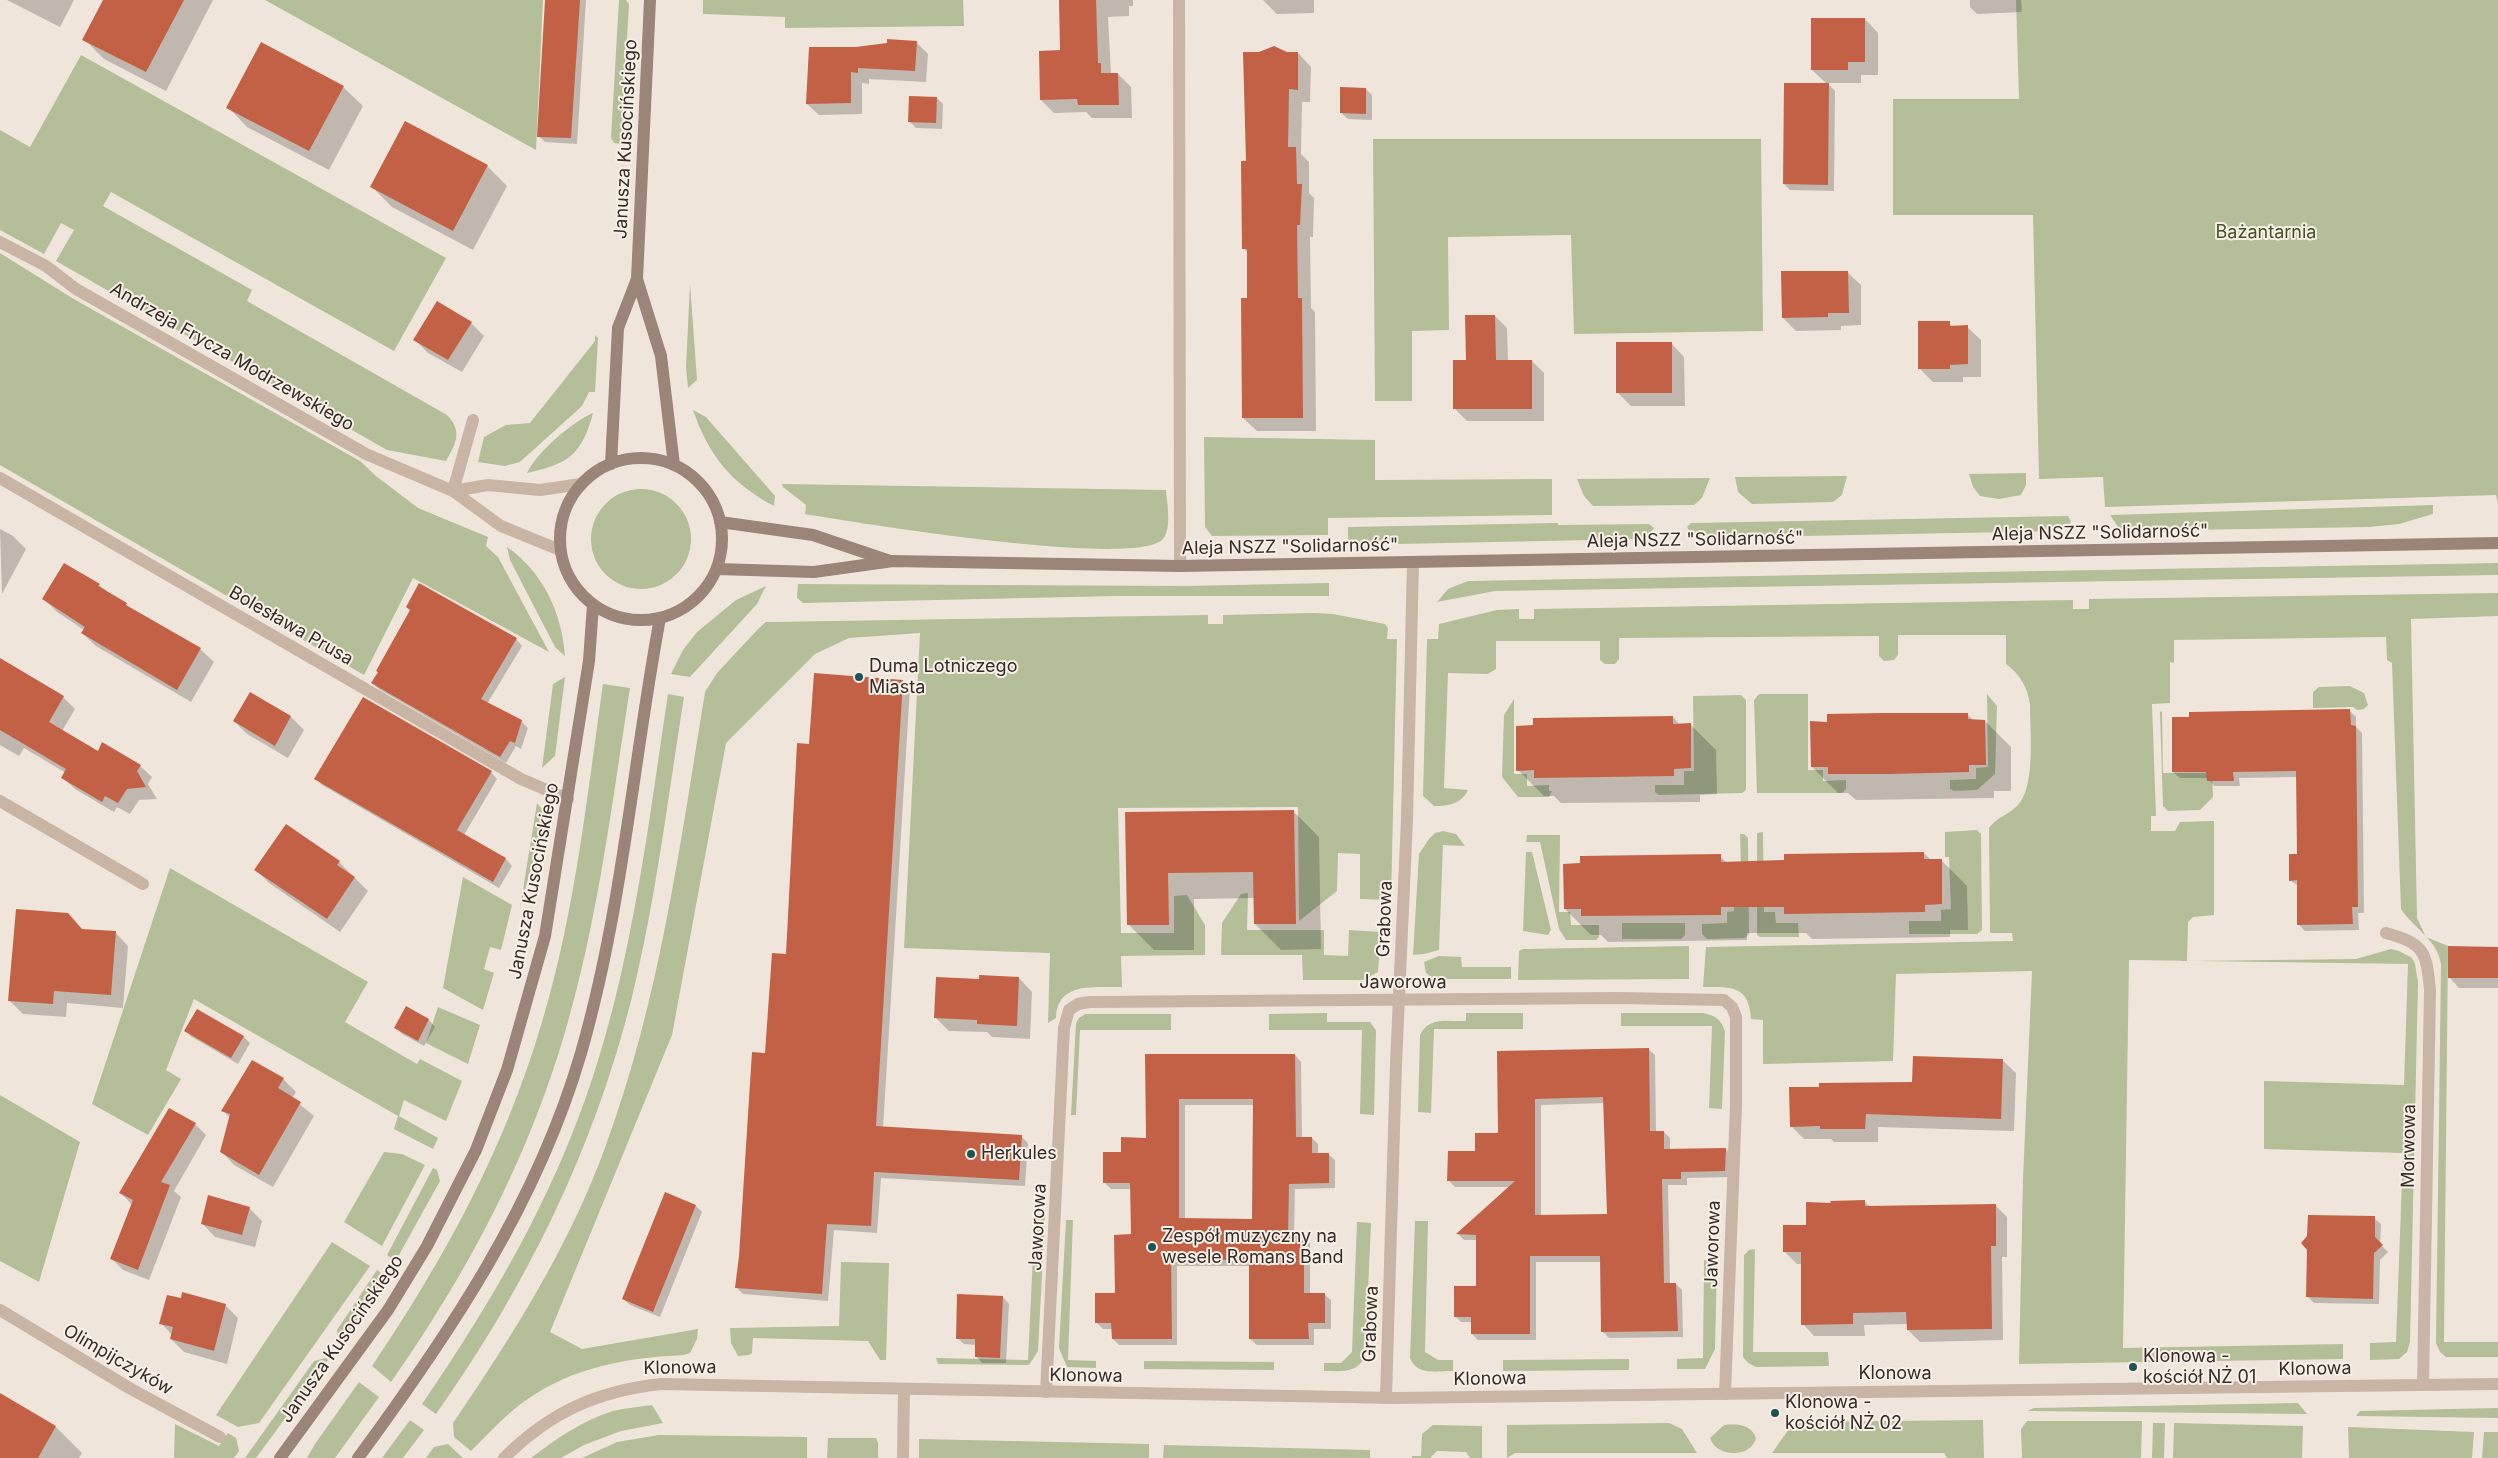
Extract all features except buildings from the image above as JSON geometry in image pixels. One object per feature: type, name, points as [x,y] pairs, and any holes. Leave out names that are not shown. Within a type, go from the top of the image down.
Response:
[{"type":"street","name":"Janusza Kusocińskiego","points":[[611,464],[618,328],[637,279],[650,0]]},
{"type":"street","points":[[1179,0],[1180,566]]},
{"type":"street","name":"Andrzeja Frycza Modrzewskiego","points":[[0,242],[46,266],[85,294],[366,454],[453,490],[501,526],[560,550]]},
{"type":"street","name":"Janusza Kusocińskiego","points":[[637,279],[661,356],[674,465]]},
{"type":"street","points":[[473,420],[453,490],[488,485],[540,490],[581,484]]},
{"type":"street","points":[[632,458],[653,459],[674,465],[695,479],[711,498],[720,522],[722,545],[717,569],[704,591],[684,608],[660,618],[637,621],[614,616],[593,605],[575,587],[563,564],[560,550],[562,518],[569,500],[581,484],[595,472],[611,464],[632,458]]},
{"type":"street","name":"Bolesława Prusa","points":[[0,478],[521,779],[568,799]]},
{"type":"street","name":"Aleja NSZZ \"Solidarność\"","points":[[720,522],[813,535],[893,561]]},
{"type":"street","name":"Aleja NSZZ \"Solidarność\"","points":[[717,569],[814,572],[893,561],[1180,566],[2498,543]]},
{"type":"street","name":"Grabowa","points":[[1386,1397],[1407,819],[1413,562]]},
{"type":"street","name":"Janusza Kusocińskiego","points":[[280,1458],[388,1310],[440,1223],[476,1150],[508,1070],[545,936],[589,661],[593,605]]},
{"type":"street","points":[[358,1458],[402,1400],[465,1305],[518,1207],[560,1115],[580,1055],[607,947],[660,618]]},
{"type":"street","points":[[0,801],[143,884]]},
{"type":"street","name":"Morwowa","points":[[2386,932],[2416,944],[2424,955],[2430,990],[2423,1385]]},
{"type":"street","name":"Jaworowa","points":[[1046,1392],[1064,1028],[1069,1010],[1078,1004],[1089,1002],[1714,999],[1724,1000],[1732,1007],[1737,1027],[1725,1394]]},
{"type":"street","name":"Olimpijczyków","points":[[0,1310],[131,1389],[220,1437]]},
{"type":"street","name":"Klonowa","points":[[504,1458],[526,1436],[565,1410],[611,1392],[661,1384],[1386,1397],[2498,1384]]},
{"type":"street","points":[[902,1458],[904,1389]]},
{"type":"green space","points":[[265,0],[543,0],[536,150]]},
{"type":"green space","points":[[619,0],[626,0],[629,4],[621,144],[614,143],[611,138]]},
{"type":"green space","points":[[703,0],[963,0],[964,26],[785,28],[785,17],[703,14]]},
{"type":"green space","name":"Bażantarnia","points":[[2016,0],[2498,0],[2498,503],[2496,495],[2105,507],[2103,477],[2039,479],[2033,215],[1893,215],[1893,99],[2019,99]]},
{"type":"green space","points":[[81,55],[446,258],[394,351],[111,192],[103,206],[252,290],[247,301],[447,415],[455,427],[456,438],[453,449],[446,461],[387,450],[56,261],[74,230],[61,223],[44,254],[0,230],[0,130],[30,147]]},
{"type":"green space","points":[[1373,139],[1761,139],[1763,331],[1574,334],[1571,235],[1448,237],[1449,330],[1412,331],[1412,401],[1375,401]]},
{"type":"green space","points":[[0,253],[72,298],[360,461],[376,476],[418,508],[488,537],[486,546],[498,557],[549,652],[413,578],[364,675],[0,465]]},
{"type":"green space","points":[[690,284],[697,380],[688,388],[686,367]]},
{"type":"green space","points":[[595,335],[598,338],[595,392],[589,392],[582,406],[520,462],[505,466],[478,462],[484,437],[506,425],[530,423],[595,341]]},
{"type":"green space","points":[[693,410],[706,417],[775,496],[774,506],[745,488],[723,467],[706,441]]},
{"type":"green space","points":[[593,413],[584,439],[571,455],[553,466],[527,473],[547,447],[575,423]]},
{"type":"green space","points":[[1204,437],[1375,440],[1375,480],[1552,479],[1552,515],[1328,518],[1328,535],[1212,536],[1205,527]]},
{"type":"green space","points":[[2026,473],[2026,485],[2021,495],[1999,499],[1980,496],[1973,487],[1969,474]]},
{"type":"green space","points":[[1847,476],[1842,495],[1833,502],[1752,504],[1738,492],[1735,477]]},
{"type":"green space","points":[[1710,478],[1702,498],[1694,505],[1593,506],[1584,496],[1577,479]]},
{"type":"green space","points":[[782,484],[1166,490],[1168,522],[1163,539],[1142,547],[1103,549],[993,541],[878,526],[805,514],[806,505],[783,487]]},
{"type":"green space","points":[[641,489],[660,493],[677,503],[687,520],[691,539],[687,558],[677,575],[660,585],[641,589],[622,585],[605,575],[595,558],[591,539],[595,520],[605,503],[622,493]]},
{"type":"green space","points":[[2433,505],[2433,514],[2399,524],[2369,527],[2125,531],[2118,527],[2110,515]]},
{"type":"green space","points":[[2068,516],[2071,521],[2069,526],[2060,531],[1698,538],[1691,534],[1687,527],[1691,523]]},
{"type":"green space","points":[[1558,523],[1558,525],[1649,524],[1654,528],[1650,534],[1641,539],[1348,545],[1348,527]]},
{"type":"green space","points":[[507,547],[531,569],[548,595],[560,624],[565,656],[555,647],[510,560]]},
{"type":"green space","points":[[2498,563],[2498,575],[1495,591],[1437,602],[1448,589],[1468,581]]},
{"type":"green space","points":[[1329,583],[1329,596],[1116,596],[803,603],[797,598],[798,584],[1186,586]]},
{"type":"green space","points":[[766,586],[757,604],[690,677],[671,674],[683,650],[697,632],[736,600]]},
{"type":"green space","points":[[2498,593],[2498,616],[2411,619],[2417,918],[2425,936],[2401,909],[2392,663],[2387,660],[2386,637],[2174,640],[2174,663],[2170,662],[2170,703],[2152,704],[2156,816],[2151,816],[2151,831],[2175,831],[2180,822],[2214,821],[2214,915],[2193,917],[2188,922],[2187,961],[2129,960],[2123,1348],[2343,1344],[2343,1359],[2019,1364],[2023,1179],[2032,971],[1896,974],[1893,1061],[1763,1064],[1763,1020],[1751,1019],[1747,1000],[1737,990],[1722,987],[1703,987],[1706,947],[2013,941],[2012,933],[1990,933],[1989,828],[2014,809],[2021,801],[2028,780],[2031,754],[2029,699],[2019,677],[2006,664],[2006,635],[1898,635],[1898,655],[1894,660],[1884,661],[1879,656],[1879,636],[1619,638],[1619,659],[1615,664],[1605,664],[1600,660],[1600,641],[1496,641],[1496,669],[1488,674],[1448,673],[1444,788],[1468,790],[1462,798],[1454,803],[1434,806],[1423,796],[1427,639],[1438,639],[1439,624],[1497,610],[1519,609],[1519,619],[1534,619],[1534,609],[2073,600],[2073,609],[2089,609],[2089,599]]},
{"type":"green space","points":[[1333,614],[1385,624],[1388,628],[1387,639],[1397,639],[1391,900],[1360,899],[1360,854],[1338,853],[1337,891],[1299,921],[1298,807],[1118,808],[1121,933],[1174,933],[1174,896],[1187,895],[1205,925],[1205,955],[1121,956],[1122,987],[1090,987],[1070,992],[1058,1006],[1056,1018],[1048,1023],[1050,953],[904,948],[920,633],[849,638],[815,654],[726,743],[672,1035],[550,1332],[582,1349],[698,1329],[697,1339],[690,1353],[684,1355],[615,1363],[593,1368],[551,1385],[512,1411],[471,1451],[454,1437],[453,1423],[518,1323],[558,1254],[592,1182],[606,1145],[625,1090],[641,1034],[654,977],[677,864],[705,692],[717,673],[759,628],[766,622],[1208,615],[1208,624],[1223,624],[1223,615]]},
{"type":"green space","points":[[565,677],[555,756],[542,768],[553,684]]},
{"type":"green space","points":[[603,684],[630,688],[610,818],[587,947],[565,1032],[533,1125],[493,1214],[445,1300],[391,1382],[372,1366],[424,1284],[470,1201],[510,1114],[542,1022],[572,897]]},
{"type":"green space","points":[[2350,686],[2364,693],[2368,705],[2364,709],[2357,710],[2353,707],[2313,708],[2313,692],[2319,687]]},
{"type":"green space","points":[[668,694],[684,697],[648,923],[632,997],[616,1053],[598,1108],[554,1215],[499,1317],[469,1366],[436,1414],[422,1404],[501,1279],[547,1193],[584,1102],[600,1054],[623,966],[632,921],[648,830]]},
{"type":"green space","points":[[1759,694],[1808,694],[1808,770],[1823,770],[1823,781],[1846,780],[1846,789],[1842,793],[1757,793],[1754,700]]},
{"type":"green space","points":[[1987,694],[1997,706],[1995,774],[1977,790],[1954,791],[1950,789],[1950,780],[1976,779],[1976,768],[1988,767]]},
{"type":"green space","points":[[1741,695],[1746,700],[1746,790],[1742,793],[1659,795],[1655,792],[1655,785],[1684,785],[1684,771],[1694,771],[1693,696]]},
{"type":"green space","points":[[1514,699],[1514,774],[1527,774],[1527,786],[1549,785],[1549,791],[1552,791],[1549,797],[1518,797],[1502,777],[1504,715]]},
{"type":"green space","points":[[2162,711],[2163,773],[2212,773],[2213,797],[2200,810],[2168,811],[2163,806],[2160,712]]},
{"type":"green space","points":[[537,803],[542,809],[545,819],[520,908]]},
{"type":"green space","points":[[1977,830],[1981,834],[1982,930],[1977,934],[1909,934],[1909,921],[1941,921],[1941,910],[1951,909],[1949,857],[1945,857],[1945,832]]},
{"type":"green space","points":[[1443,831],[1456,834],[1465,846],[1443,845],[1439,950],[1413,955],[1419,854],[1435,833]]},
{"type":"green space","points":[[1763,832],[1764,912],[1775,912],[1776,923],[1798,923],[1799,937],[1760,937],[1757,935],[1757,833]]},
{"type":"green space","points":[[1740,834],[1744,834],[1748,838],[1749,934],[1745,938],[1707,939],[1702,934],[1702,924],[1727,923],[1727,912],[1734,911],[1734,903],[1742,902]]},
{"type":"green space","points":[[1527,835],[1560,835],[1559,912],[1570,912],[1571,925],[1599,925],[1599,937],[1596,940],[1566,940],[1559,929],[1540,842],[1526,842]]},
{"type":"green space","points":[[1526,852],[1532,852],[1551,930],[1548,935],[1523,931]]},
{"type":"green space","points":[[170,868],[368,982],[345,1022],[417,1064],[420,1059],[462,1081],[446,1121],[404,1100],[399,1116],[438,1138],[433,1149],[394,1129],[398,1116],[194,999],[166,1070],[181,1079],[148,1135],[92,1104]]},
{"type":"green space","points":[[463,877],[512,905],[501,950],[490,947],[484,969],[494,973],[483,1010],[443,988]]},
{"type":"green space","points":[[1248,893],[1247,930],[1324,930],[1324,955],[1348,956],[1349,930],[1381,932],[1378,972],[1363,980],[1303,980],[1302,955],[1221,955],[1222,923],[1241,894]]},
{"type":"green space","points":[[1622,923],[1685,923],[1685,935],[1681,939],[1622,939]]},
{"type":"green space","points":[[2427,937],[2448,946],[2444,1342],[2498,1342],[2498,1357],[2446,1357],[2440,1352],[2436,1343],[2441,964],[2439,955]]},
{"type":"green space","points":[[1689,946],[1689,979],[1518,980],[1519,951],[1523,949]]},
{"type":"green space","points":[[2391,949],[2412,958],[2418,982],[2410,1342],[2407,1352],[2399,1359],[2370,1360],[2370,1343],[2396,1342],[2403,1153],[2264,1149],[2264,1081],[2404,1085],[2408,964],[2193,961],[2356,959]]},
{"type":"green space","points":[[1439,956],[1461,957],[1462,967],[1511,967],[1511,979],[1434,979],[1426,973],[1424,962]]},
{"type":"green space","points":[[438,1007],[480,1025],[468,1064],[426,1043]]},
{"type":"green space","points":[[1327,1013],[1327,1022],[1370,1022],[1376,1030],[1374,1115],[1360,1114],[1362,1030],[1269,1030],[1269,1014]]},
{"type":"green space","points":[[1466,1013],[1523,1013],[1523,1029],[1434,1029],[1431,1113],[1418,1112],[1420,1035],[1428,1025],[1434,1022],[1466,1021]]},
{"type":"green space","points":[[1621,1013],[1703,1013],[1717,1019],[1722,1024],[1725,1032],[1722,1109],[1709,1108],[1712,1026],[1621,1026]]},
{"type":"green space","points":[[1085,1014],[1171,1014],[1171,1030],[1080,1030],[1076,1115],[1071,1115],[1076,1023]]},
{"type":"green space","points":[[0,1095],[80,1142],[39,1282],[0,1261]]},
{"type":"green space","points":[[384,1152],[402,1154],[425,1165],[382,1246],[344,1222]]},
{"type":"green space","points":[[433,1168],[437,1170],[440,1181],[399,1255],[391,1258],[387,1255]]},
{"type":"green space","points":[[1035,1214],[1045,1217],[1038,1351],[1029,1365],[938,1364],[936,1358],[1028,1360]]},
{"type":"green space","points":[[1066,1220],[1073,1220],[1068,1360],[1096,1361],[1096,1368],[1067,1367],[1059,1348]]},
{"type":"green space","points":[[1415,1221],[1428,1221],[1425,1352],[1438,1360],[1453,1360],[1453,1371],[1434,1372],[1422,1370],[1413,1364],[1410,1358]]},
{"type":"green space","points":[[1357,1222],[1371,1223],[1365,1357],[1353,1369],[1324,1371],[1324,1363],[1341,1363],[1352,1352]]},
{"type":"green space","points":[[332,1242],[370,1266],[259,1423],[238,1427],[216,1415]]},
{"type":"green space","points":[[1755,1249],[1753,1352],[1828,1352],[1829,1366],[1756,1367],[1748,1363],[1743,1357],[1744,1255],[1749,1250]]},
{"type":"green space","points":[[1704,1260],[1717,1261],[1715,1349],[1705,1369],[1677,1369],[1677,1359],[1703,1358]]},
{"type":"green space","points":[[841,1262],[889,1263],[886,1360],[880,1360],[868,1341],[753,1338],[752,1353],[738,1356],[731,1343],[730,1328],[839,1326]]},
{"type":"green space","points":[[377,1270],[380,1272],[382,1283],[341,1344],[338,1342],[337,1330]]},
{"type":"green space","points":[[326,1358],[328,1360],[256,1458],[245,1458],[314,1361]]},
{"type":"green space","points":[[1629,1359],[1629,1370],[1503,1371],[1503,1360]]},
{"type":"green space","points":[[1144,1361],[1274,1362],[1274,1370],[1144,1369]]},
{"type":"green space","points":[[359,1382],[379,1397],[335,1458],[307,1458],[315,1444]]},
{"type":"green space","points":[[2298,1403],[2307,1414],[2027,1411],[2034,1408]]},
{"type":"green space","points":[[652,1405],[663,1423],[621,1431],[584,1445],[561,1458],[531,1458],[560,1437],[591,1419],[613,1411]]},
{"type":"green space","points":[[2498,1408],[2498,1418],[2356,1416],[2360,1411]]},
{"type":"green space","points":[[410,1420],[424,1430],[403,1458],[382,1458]]},
{"type":"green space","points":[[1983,1420],[1984,1458],[1947,1458],[1944,1453],[1772,1453],[1791,1426],[1797,1422]]},
{"type":"green space","points":[[2027,1421],[2142,1421],[2141,1458],[2022,1458],[2021,1429]]},
{"type":"green space","points":[[1669,1423],[1682,1429],[1697,1453],[1515,1453],[1507,1458],[1507,1425]]},
{"type":"green space","points":[[2153,1423],[2165,1423],[2164,1458],[2152,1458]]},
{"type":"green space","points":[[2174,1423],[2303,1426],[2302,1458],[2173,1458]]},
{"type":"green space","points":[[175,1424],[219,1446],[228,1433],[236,1438],[239,1451],[234,1458],[174,1458]]},
{"type":"green space","points":[[1433,1425],[1482,1426],[1482,1458],[1470,1458],[1466,1452],[1437,1451],[1430,1458],[1412,1458],[1412,1456],[1421,1456],[1422,1434]]},
{"type":"green space","points":[[1724,1425],[1747,1427],[1754,1433],[1756,1438],[1753,1445],[1741,1452],[1734,1453],[1719,1449],[1710,1438]]},
{"type":"green space","points":[[2348,1427],[2474,1432],[2472,1458],[2349,1458]]},
{"type":"green space","points":[[2484,1432],[2498,1432],[2498,1458],[2482,1458]]},
{"type":"green space","points":[[659,1435],[807,1437],[807,1458],[582,1458],[617,1442]]},
{"type":"green space","points":[[828,1438],[876,1438],[878,1458],[827,1458]]},
{"type":"green space","points":[[919,1439],[1149,1444],[1149,1458],[919,1458]]},
{"type":"green space","points":[[448,1444],[463,1458],[426,1458],[434,1447]]},
{"type":"green space","points":[[1164,1445],[1370,1450],[1370,1458],[1163,1458]]},
{"type":"place","name":"Duma Lotniczego Miasta","points":[[859,677]]},
{"type":"place","name":"Herkules","points":[[971,1154]]},
{"type":"place","name":"Zespół muzyczny na wesele Romans Band","points":[[1152,1247]]},
{"type":"place","name":"Klonowa - kościół NŻ 01","points":[[2133,1367]]},
{"type":"place","name":"Klonowa - kościół NŻ 02","points":[[1775,1413]]}]
